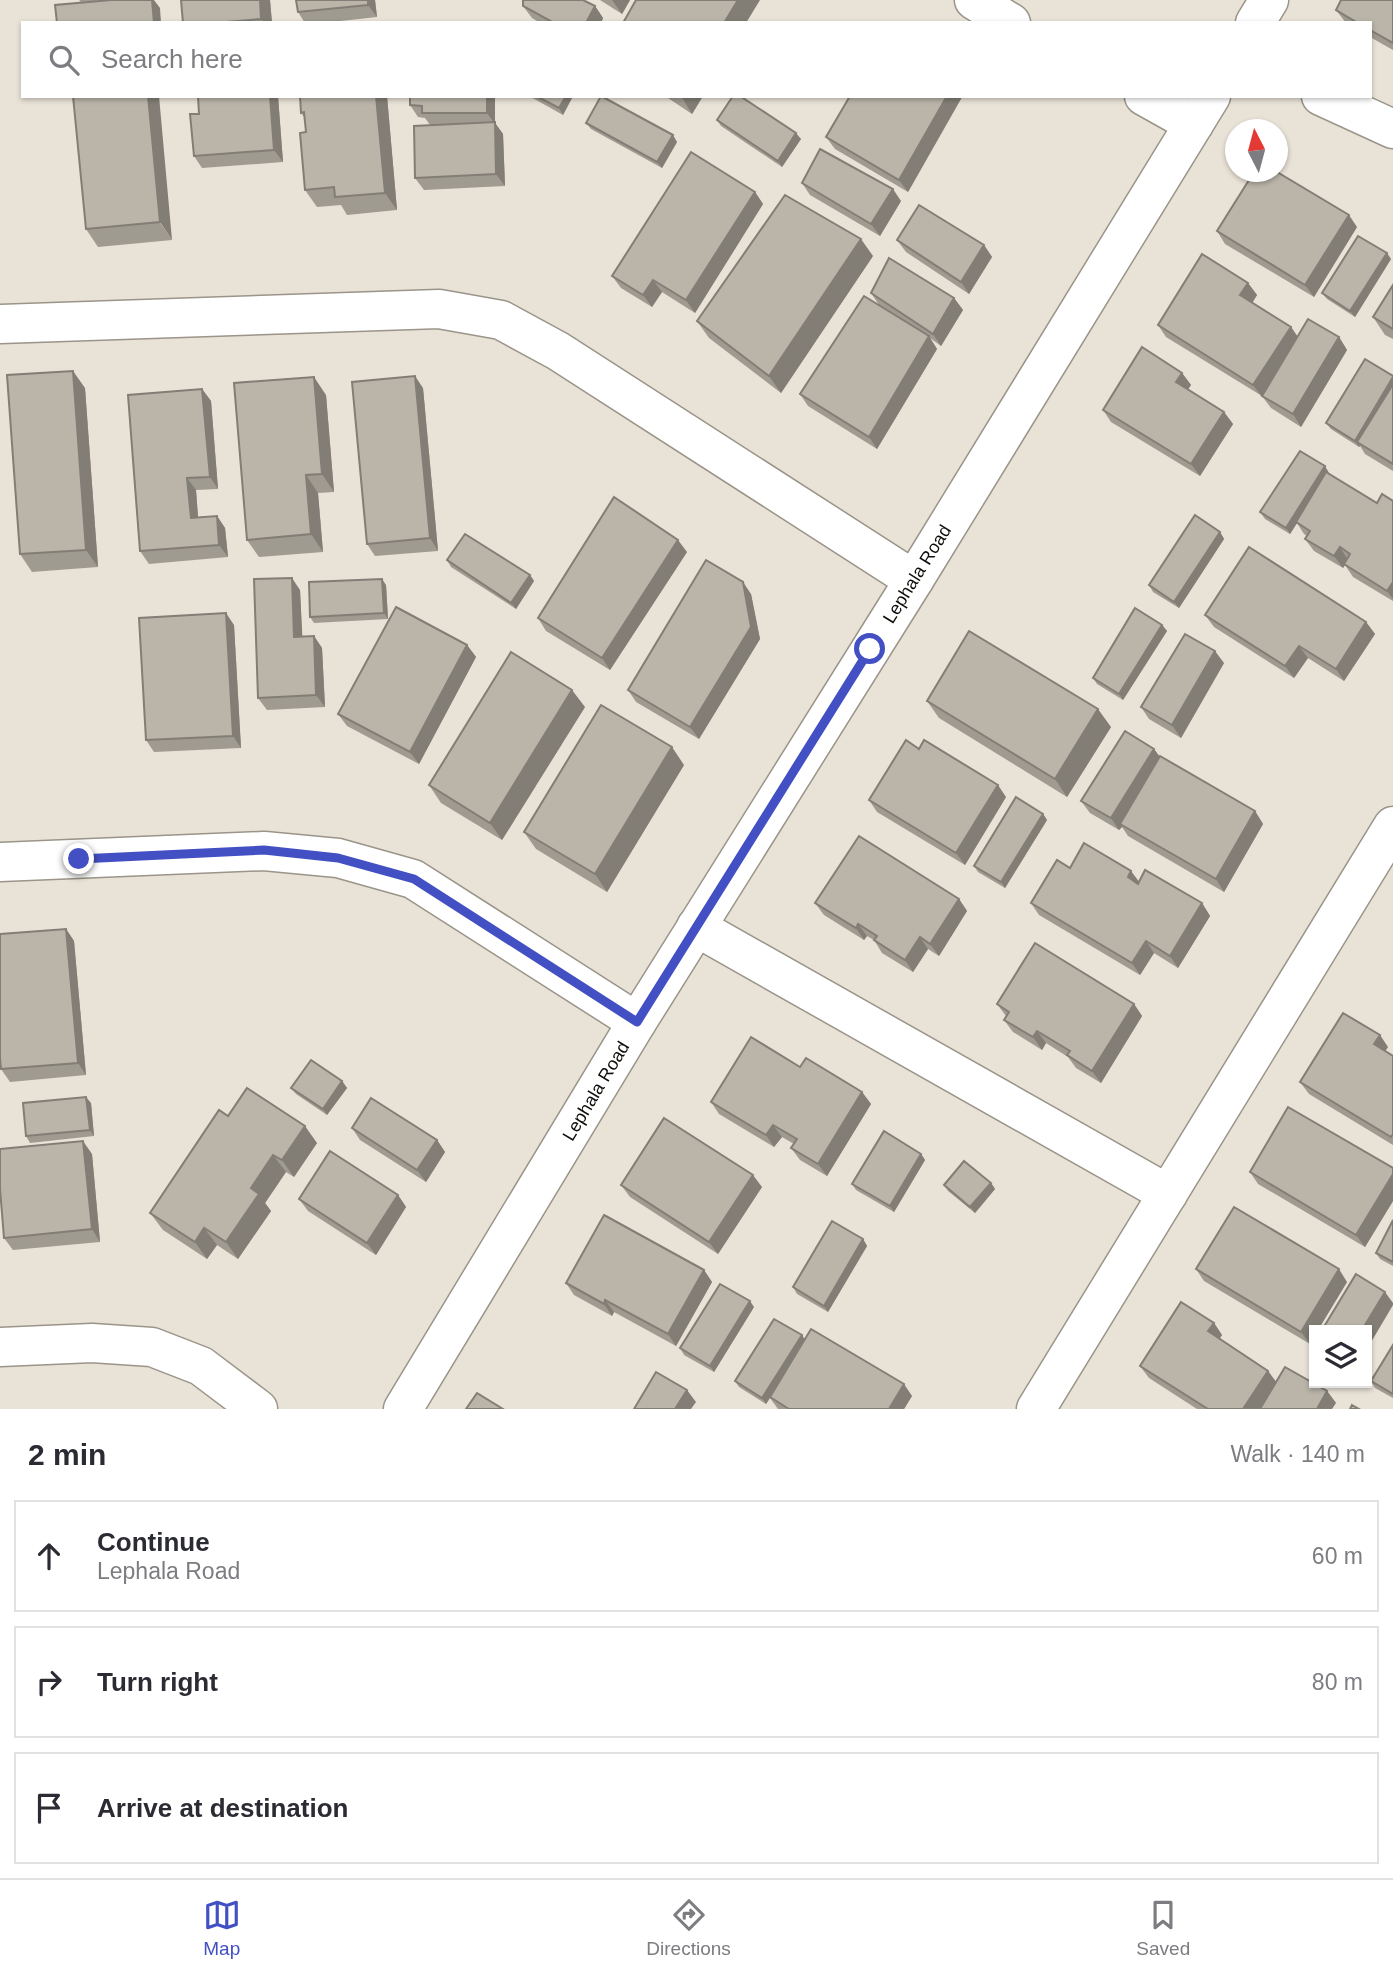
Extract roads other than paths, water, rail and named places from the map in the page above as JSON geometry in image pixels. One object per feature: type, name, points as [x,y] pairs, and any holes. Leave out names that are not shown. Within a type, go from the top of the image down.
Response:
[{"type":"street","points":[[974,0],[1008,21]]},
{"type":"street","points":[[1256,21],[1269,0]]},
{"type":"street","points":[[1152,98],[1203,110]]},
{"type":"street","points":[[1325,98],[1393,129]]},
{"type":"street","name":"Lephala Road","points":[[403,1409],[637,1022],[914,580],[1203,110]]},
{"type":"street","points":[[0,324],[439,309],[501,320],[558,351],[914,580]]},
{"type":"street","points":[[1036,1409],[1393,826]]},
{"type":"street","points":[[0,862],[264,850],[338,858],[414,879],[637,1022]]},
{"type":"street","points":[[696,927],[1168,1194]]},
{"type":"street","points":[[0,1347],[92,1343],[152,1348],[201,1366],[258,1409]]}]
